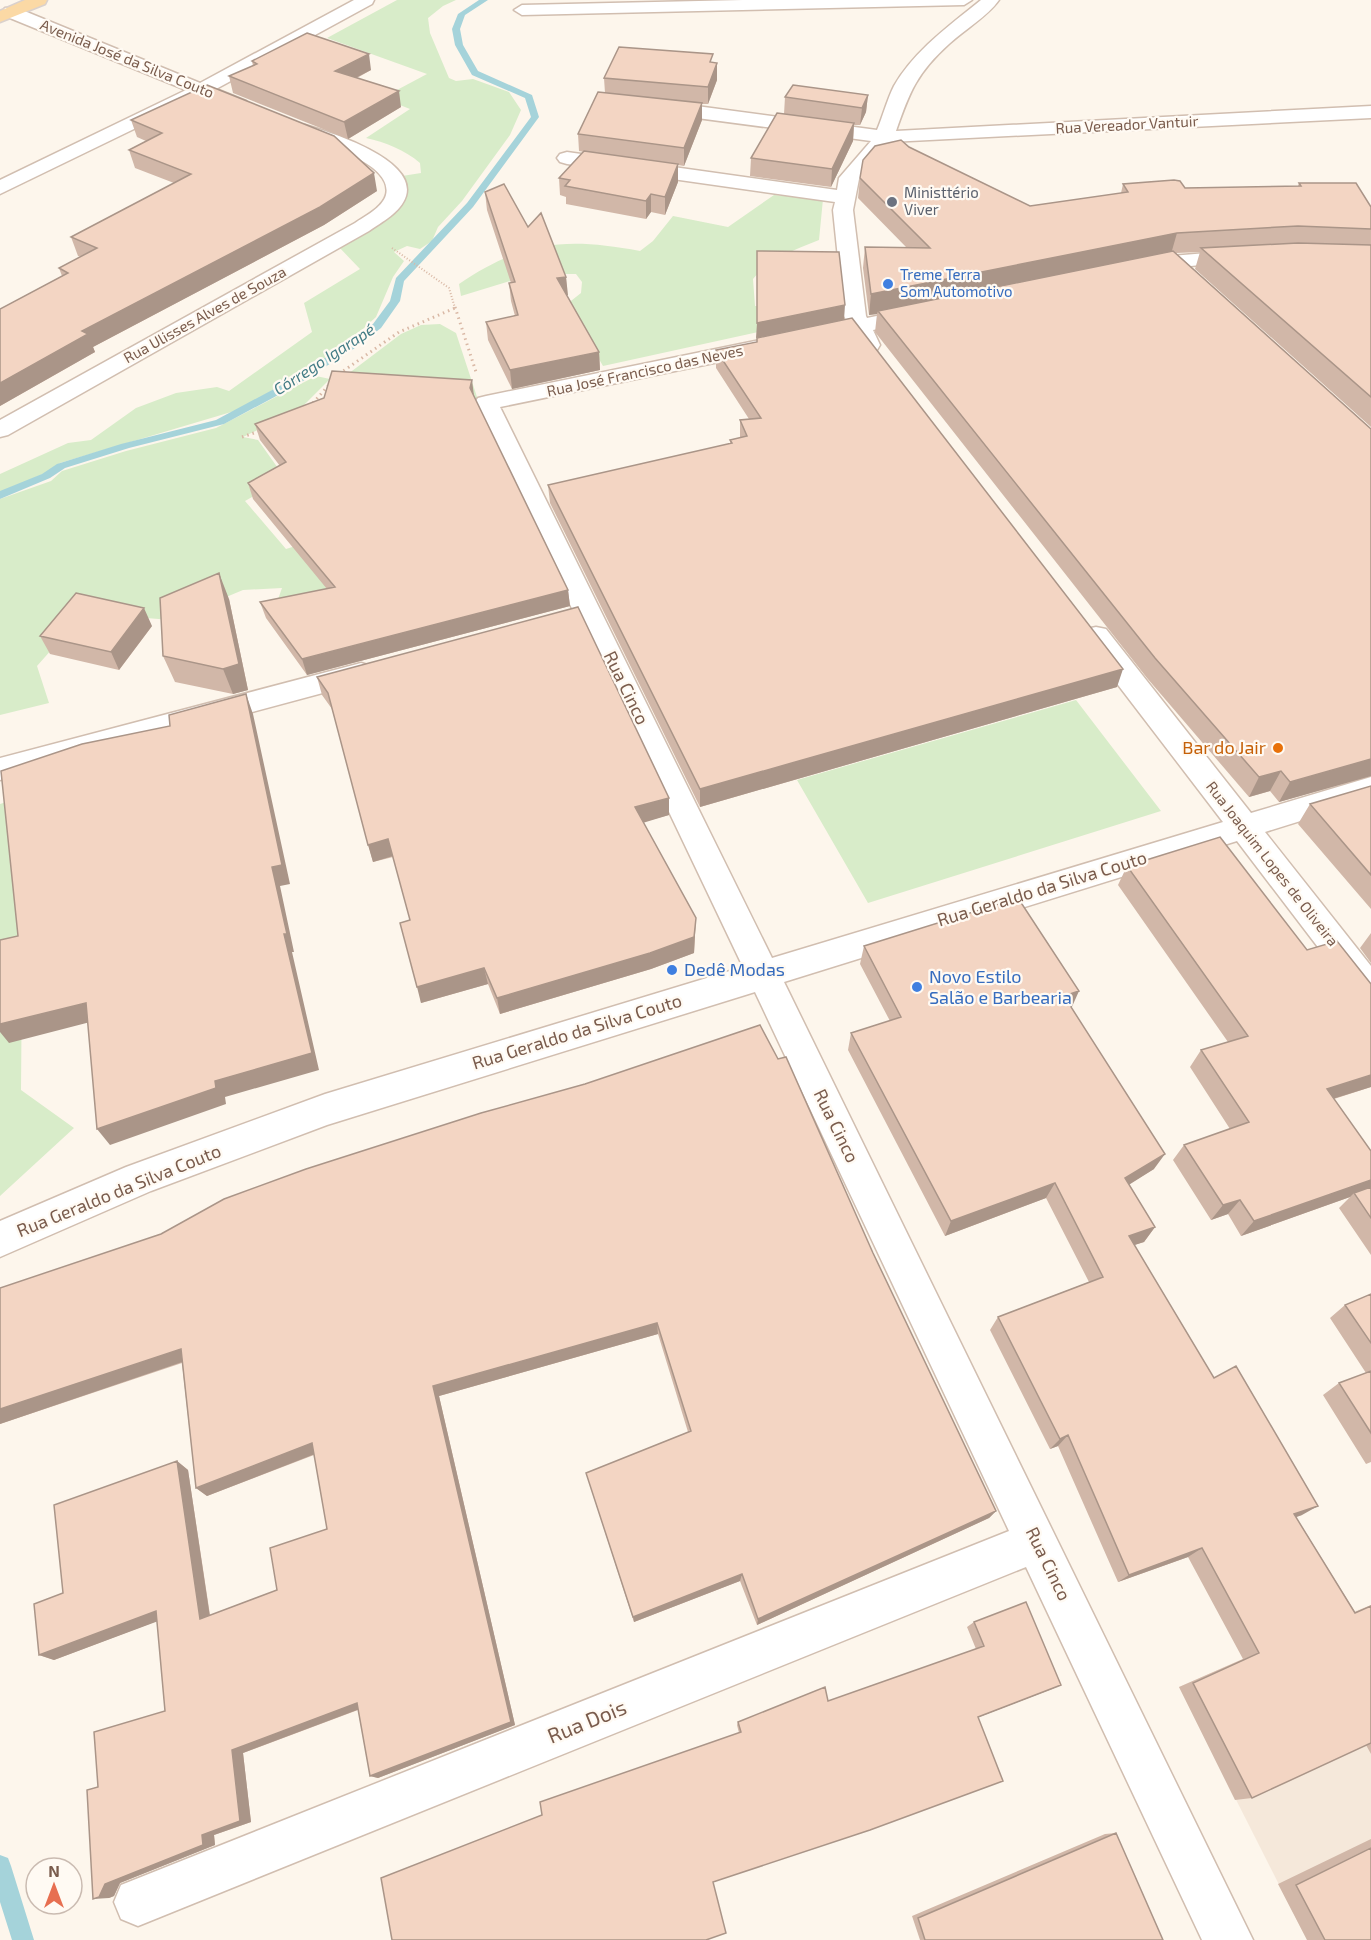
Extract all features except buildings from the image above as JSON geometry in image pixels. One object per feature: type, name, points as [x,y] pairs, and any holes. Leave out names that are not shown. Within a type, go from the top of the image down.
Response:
[{"type":"main road","points":[[6,14],[39,0]]},
{"type":"street","points":[[0,188],[202,89],[366,0]]},
{"type":"street","points":[[522,10],[964,0]]},
{"type":"street","points":[[886,367],[864,339],[855,316],[843,210],[849,178],[884,137],[903,87],[915,69],[942,41],[991,0]]},
{"type":"street","name":"Avenida José da Silva Couto","points":[[6,14],[254,110]]},
{"type":"street","name":"Rua Vereador Vantuir","points":[[639,105],[884,137],[1371,112]]},
{"type":"street","name":"Rua Ulisses Alves de Souza","points":[[0,430],[362,227],[385,210],[393,199],[396,188],[395,177],[385,165],[286,123]]},
{"type":"street","points":[[567,158],[845,197]]},
{"type":"street","points":[[1122,272],[1171,262],[1268,255]]},
{"type":"street","points":[[1171,262],[1188,278]]},
{"type":"street","name":"Rua José Francisco das Neves","points":[[486,403],[939,310]]},
{"type":"street","name":"Rua Cinco","points":[[486,403],[577,615],[763,974],[1228,1940]]},
{"type":"street","name":"Rua Joaquim Lopes de Oliveira","points":[[1083,621],[1371,991]]},
{"type":"street","points":[[0,769],[381,667]]},
{"type":"street","name":"Rua Geraldo da Silva Couto","points":[[0,1239],[139,1179],[325,1110],[1371,788]]},
{"type":"street","name":"Rua Dois","points":[[138,1902],[1037,1541]]},
{"type":"path","points":[[391,248],[448,288],[486,403]]},
{"type":"path","points":[[311,406],[339,373],[399,332],[455,308]]},
{"type":"path","points":[[242,437],[263,429]]},
{"type":"shaded area","points":[[1371,1605],[1371,1940],[1307,1940],[1179,1687]]},
{"type":"green space","points":[[397,0],[456,0],[443,6],[428,18],[430,33],[449,78],[456,81],[473,79],[509,92],[521,110],[510,135],[462,201],[438,227],[432,241],[420,249],[407,246],[394,252],[404,261],[393,277],[376,317],[341,349],[238,410],[60,463],[45,473],[0,493],[0,474],[68,443],[91,440],[136,408],[176,393],[217,387],[229,391],[312,332],[304,303],[360,269],[337,245],[399,205],[402,176],[421,173],[420,163],[408,154],[387,144],[366,138],[410,109],[382,98],[427,74],[327,38]]},
{"type":"green space","points":[[774,195],[823,199],[819,240],[775,260],[753,279],[755,306],[782,307],[786,326],[603,366],[580,326],[562,308],[581,293],[582,282],[576,274],[533,274],[461,296],[459,284],[504,259],[525,251],[545,246],[589,244],[640,251],[653,241],[673,216],[728,227]]},
{"type":"green space","points":[[440,324],[456,333],[478,400],[479,447],[340,380],[401,334],[421,325]]},
{"type":"green space","points":[[316,376],[330,379],[299,410],[243,437],[258,440],[285,478],[245,501],[286,549],[346,530],[364,586],[275,608],[282,588],[243,590],[171,620],[84,613],[37,666],[49,703],[0,715],[0,499],[51,481],[62,471],[126,451],[216,428]]},
{"type":"green space","points":[[1076,700],[1161,811],[868,903],[797,780]]},
{"type":"green space","points":[[16,799],[22,971],[21,1090],[74,1128],[0,1196],[0,804]]},
{"type":"waterway","name":"Córrego Igarapé","points":[[0,495],[46,476],[61,466],[125,446],[220,422],[291,384],[351,346],[377,326],[395,301],[399,280],[470,205],[535,117],[529,97],[475,73],[459,45],[456,29],[462,14],[484,0]]},
{"type":"waterway","name":"Córrego Igarapé","points":[[0,1866],[23,1940]]},
{"type":"place","name":"Ministtério Viver","points":[[892,202]]},
{"type":"place","name":"Treme Terra Som Automotivo","points":[[888,284]]},
{"type":"place","name":"Bar do Jair","points":[[1278,748]]},
{"type":"place","name":"Dedê Modas","points":[[672,970]]},
{"type":"place","name":"Novo Estilo Salão e Barbearia","points":[[917,987]]}]
